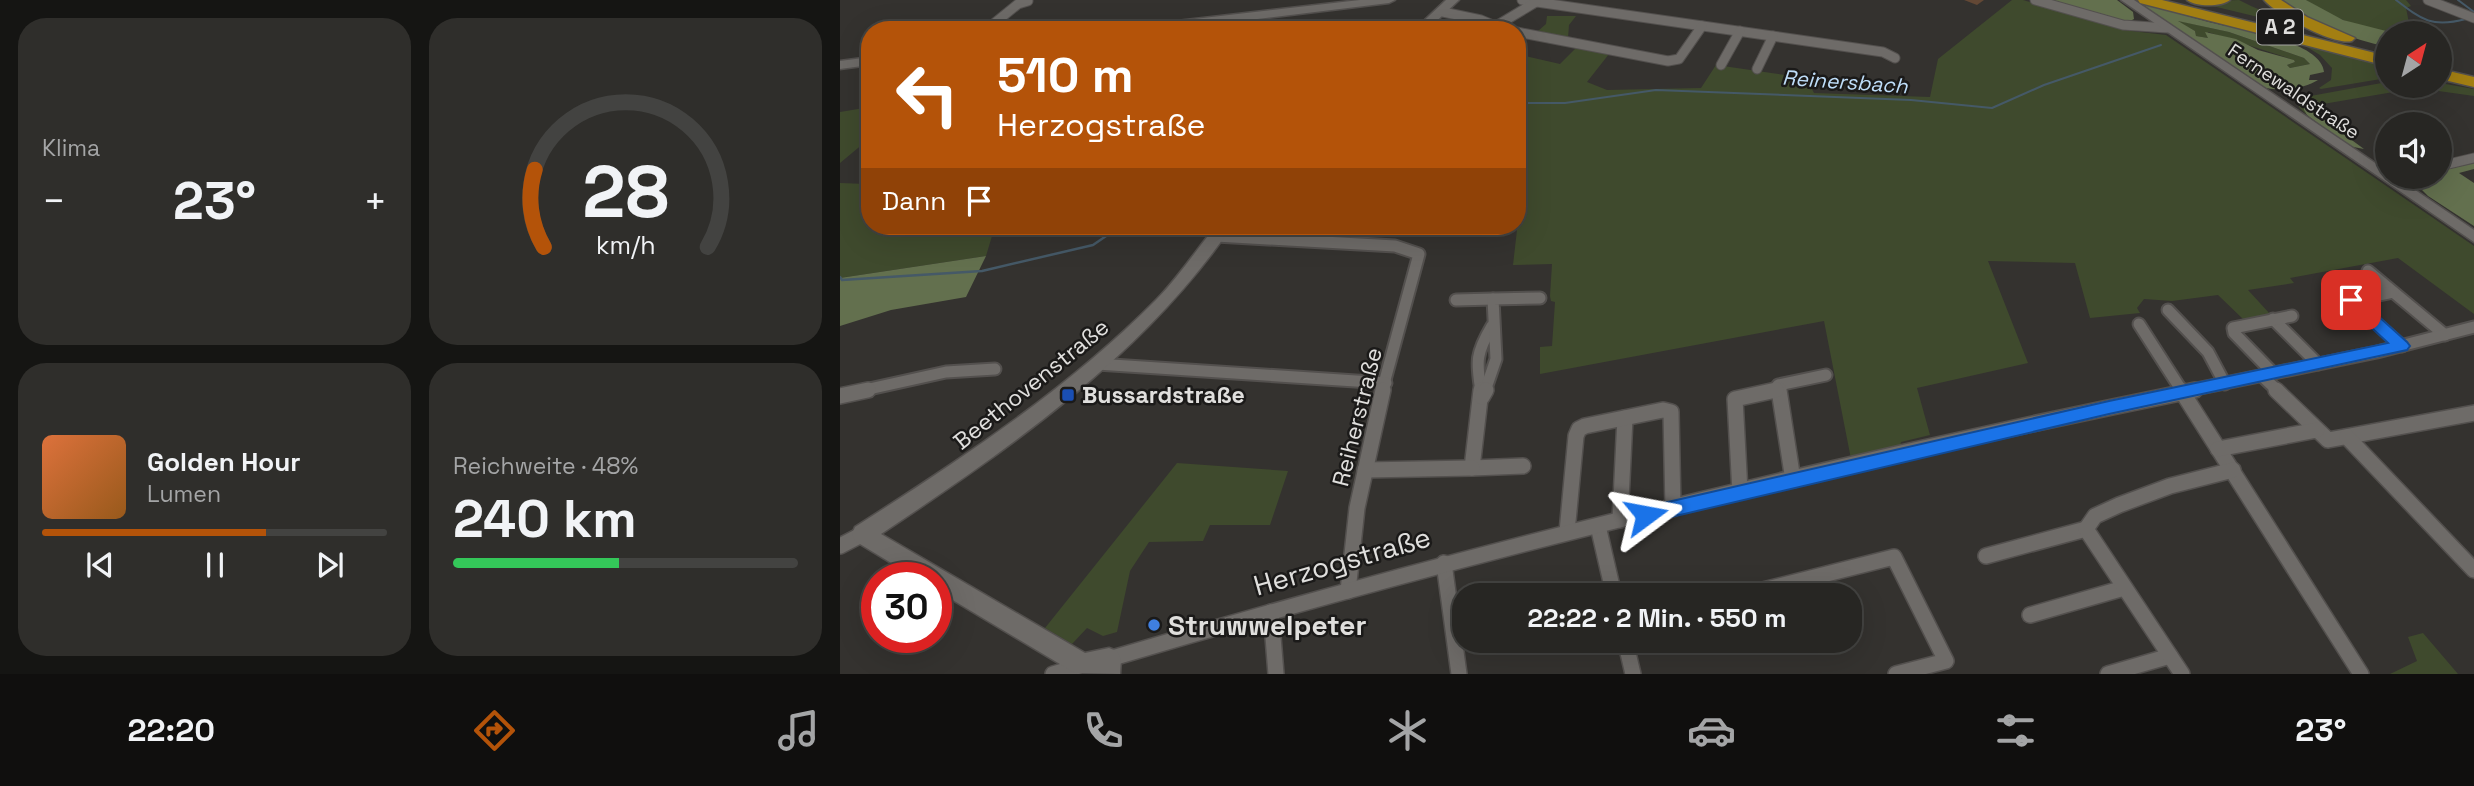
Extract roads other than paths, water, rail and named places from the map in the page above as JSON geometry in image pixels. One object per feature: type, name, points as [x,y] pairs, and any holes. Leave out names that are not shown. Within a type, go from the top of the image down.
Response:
[{"type":"highway","name":"A 2","points":[[2173,0],[2375,49]]},
{"type":"highway","points":[[2193,0],[2223,0]]},
{"type":"highway","points":[[2271,0],[2311,24],[2375,48]]},
{"type":"highway","name":"A 2","points":[[2144,5],[2375,58]]},
{"type":"highway","points":[[2452,69],[2474,75]]},
{"type":"highway","points":[[2452,77],[2474,82]]},
{"type":"main road","points":[[1196,21],[1312,4],[1389,0]]},
{"type":"main road","points":[[1432,21],[1453,0]]},
{"type":"main road","name":"Fernewaldstraße","points":[[2128,1],[2144,5],[2163,25],[2375,167]]},
{"type":"main road","points":[[840,65],[861,62]]},
{"type":"main road","name":"Fernewaldstraße","points":[[2407,189],[2474,237]]},
{"type":"main road","name":"Beethovenstraße","points":[[863,534],[981,457],[1097,364],[1163,303],[1217,235]]},
{"type":"main road","points":[[863,534],[909,562]]},
{"type":"main road","points":[[952,587],[1083,665]]},
{"type":"main road","name":"Herzogstraße","points":[[1083,665],[1109,667]]},
{"type":"street","points":[[1522,0],[1883,52],[1895,58]]},
{"type":"street","points":[[2035,0],[2123,25],[2163,25]]},
{"type":"street","points":[[2428,0],[2474,18]]},
{"type":"street","points":[[997,21],[1018,4],[1028,1]]},
{"type":"street","points":[[1510,21],[1536,2]]},
{"type":"street","points":[[2135,23],[2141,20],[2144,5]]},
{"type":"street","points":[[1443,12],[1476,21]]},
{"type":"street","points":[[2123,25],[2163,25]]},
{"type":"street","points":[[1526,34],[1668,61],[1679,59],[1702,26]]},
{"type":"street","points":[[1721,65],[1740,32]]},
{"type":"street","points":[[1757,69],[1773,36]]},
{"type":"street","points":[[2452,163],[2474,158]]},
{"type":"street","name":"Reiherstraße","points":[[1267,235],[1395,246],[1419,254],[1365,470],[1349,549],[1348,591]]},
{"type":"street","points":[[2368,271],[2445,335]]},
{"type":"street","points":[[2393,292],[2351,300],[2402,346]]},
{"type":"street","points":[[1456,300],[1540,298]]},
{"type":"street","points":[[1472,468],[1482,397],[1476,362],[1480,347],[1492,326],[1493,299]]},
{"type":"street","points":[[2168,310],[2208,352],[2225,384]]},
{"type":"street","points":[[2292,316],[2237,326],[2233,331],[2267,374],[2328,440],[2474,413]]},
{"type":"street","points":[[2273,319],[2318,364]]},
{"type":"street","points":[[2139,324],[2361,674]]},
{"type":"street","points":[[1482,397],[1498,359],[1496,334],[1492,326]]},
{"type":"street","name":"Herzogstraße","points":[[1109,667],[1271,612],[1444,563],[1740,492],[2183,392],[2402,346],[2474,327]]},
{"type":"street","points":[[1097,364],[1386,383]]},
{"type":"street","points":[[840,396],[946,372],[995,369]]},
{"type":"street","points":[[1793,481],[1778,385],[1826,375]]},
{"type":"street","points":[[1740,492],[1734,401],[1739,397],[1779,389]]},
{"type":"street","points":[[1567,533],[1577,432],[1585,426],[1663,410],[1672,414],[1673,509]]},
{"type":"street","points":[[1620,520],[1625,418]]},
{"type":"street","points":[[2218,449],[2317,430]]},
{"type":"street","points":[[2347,437],[2474,570]]},
{"type":"street","points":[[1365,470],[1523,466]]},
{"type":"street","points":[[1986,556],[2086,529],[2095,516],[2119,505],[2170,486],[2233,470]]},
{"type":"street","points":[[1598,526],[1611,583]]},
{"type":"street","points":[[2086,529],[2182,674]]},
{"type":"street","name":"Beethovenstraße","points":[[840,546],[863,534]]},
{"type":"street","points":[[1791,583],[1895,557],[1946,661],[1896,674]]},
{"type":"street","points":[[1444,563],[1459,674]]},
{"type":"street","points":[[2030,615],[2124,588]]},
{"type":"street","points":[[1271,612],[1276,674]]},
{"type":"street","points":[[1628,653],[1633,674]]},
{"type":"street","points":[[2108,674],[2170,656]]},
{"type":"street","name":"Herzogstraße","points":[[1053,674],[1083,665]]},
{"type":"waterway","points":[[2396,0],[2428,20],[2444,23],[2466,19]]},
{"type":"waterway","points":[[2458,0],[2474,12]]},
{"type":"waterway","name":"Reinersbach","points":[[1526,103],[1565,103],[1656,90],[1911,100],[1992,108],[2044,85],[2161,45]]},
{"type":"waterway","name":"Reinersbach","points":[[840,277],[842,280],[982,271],[1093,245],[1108,235]]},
{"type":"place","name":"Bussardstraße","points":[[1068,395]]},
{"type":"place","name":"Struwwelpeter","points":[[1154,625]]}]
